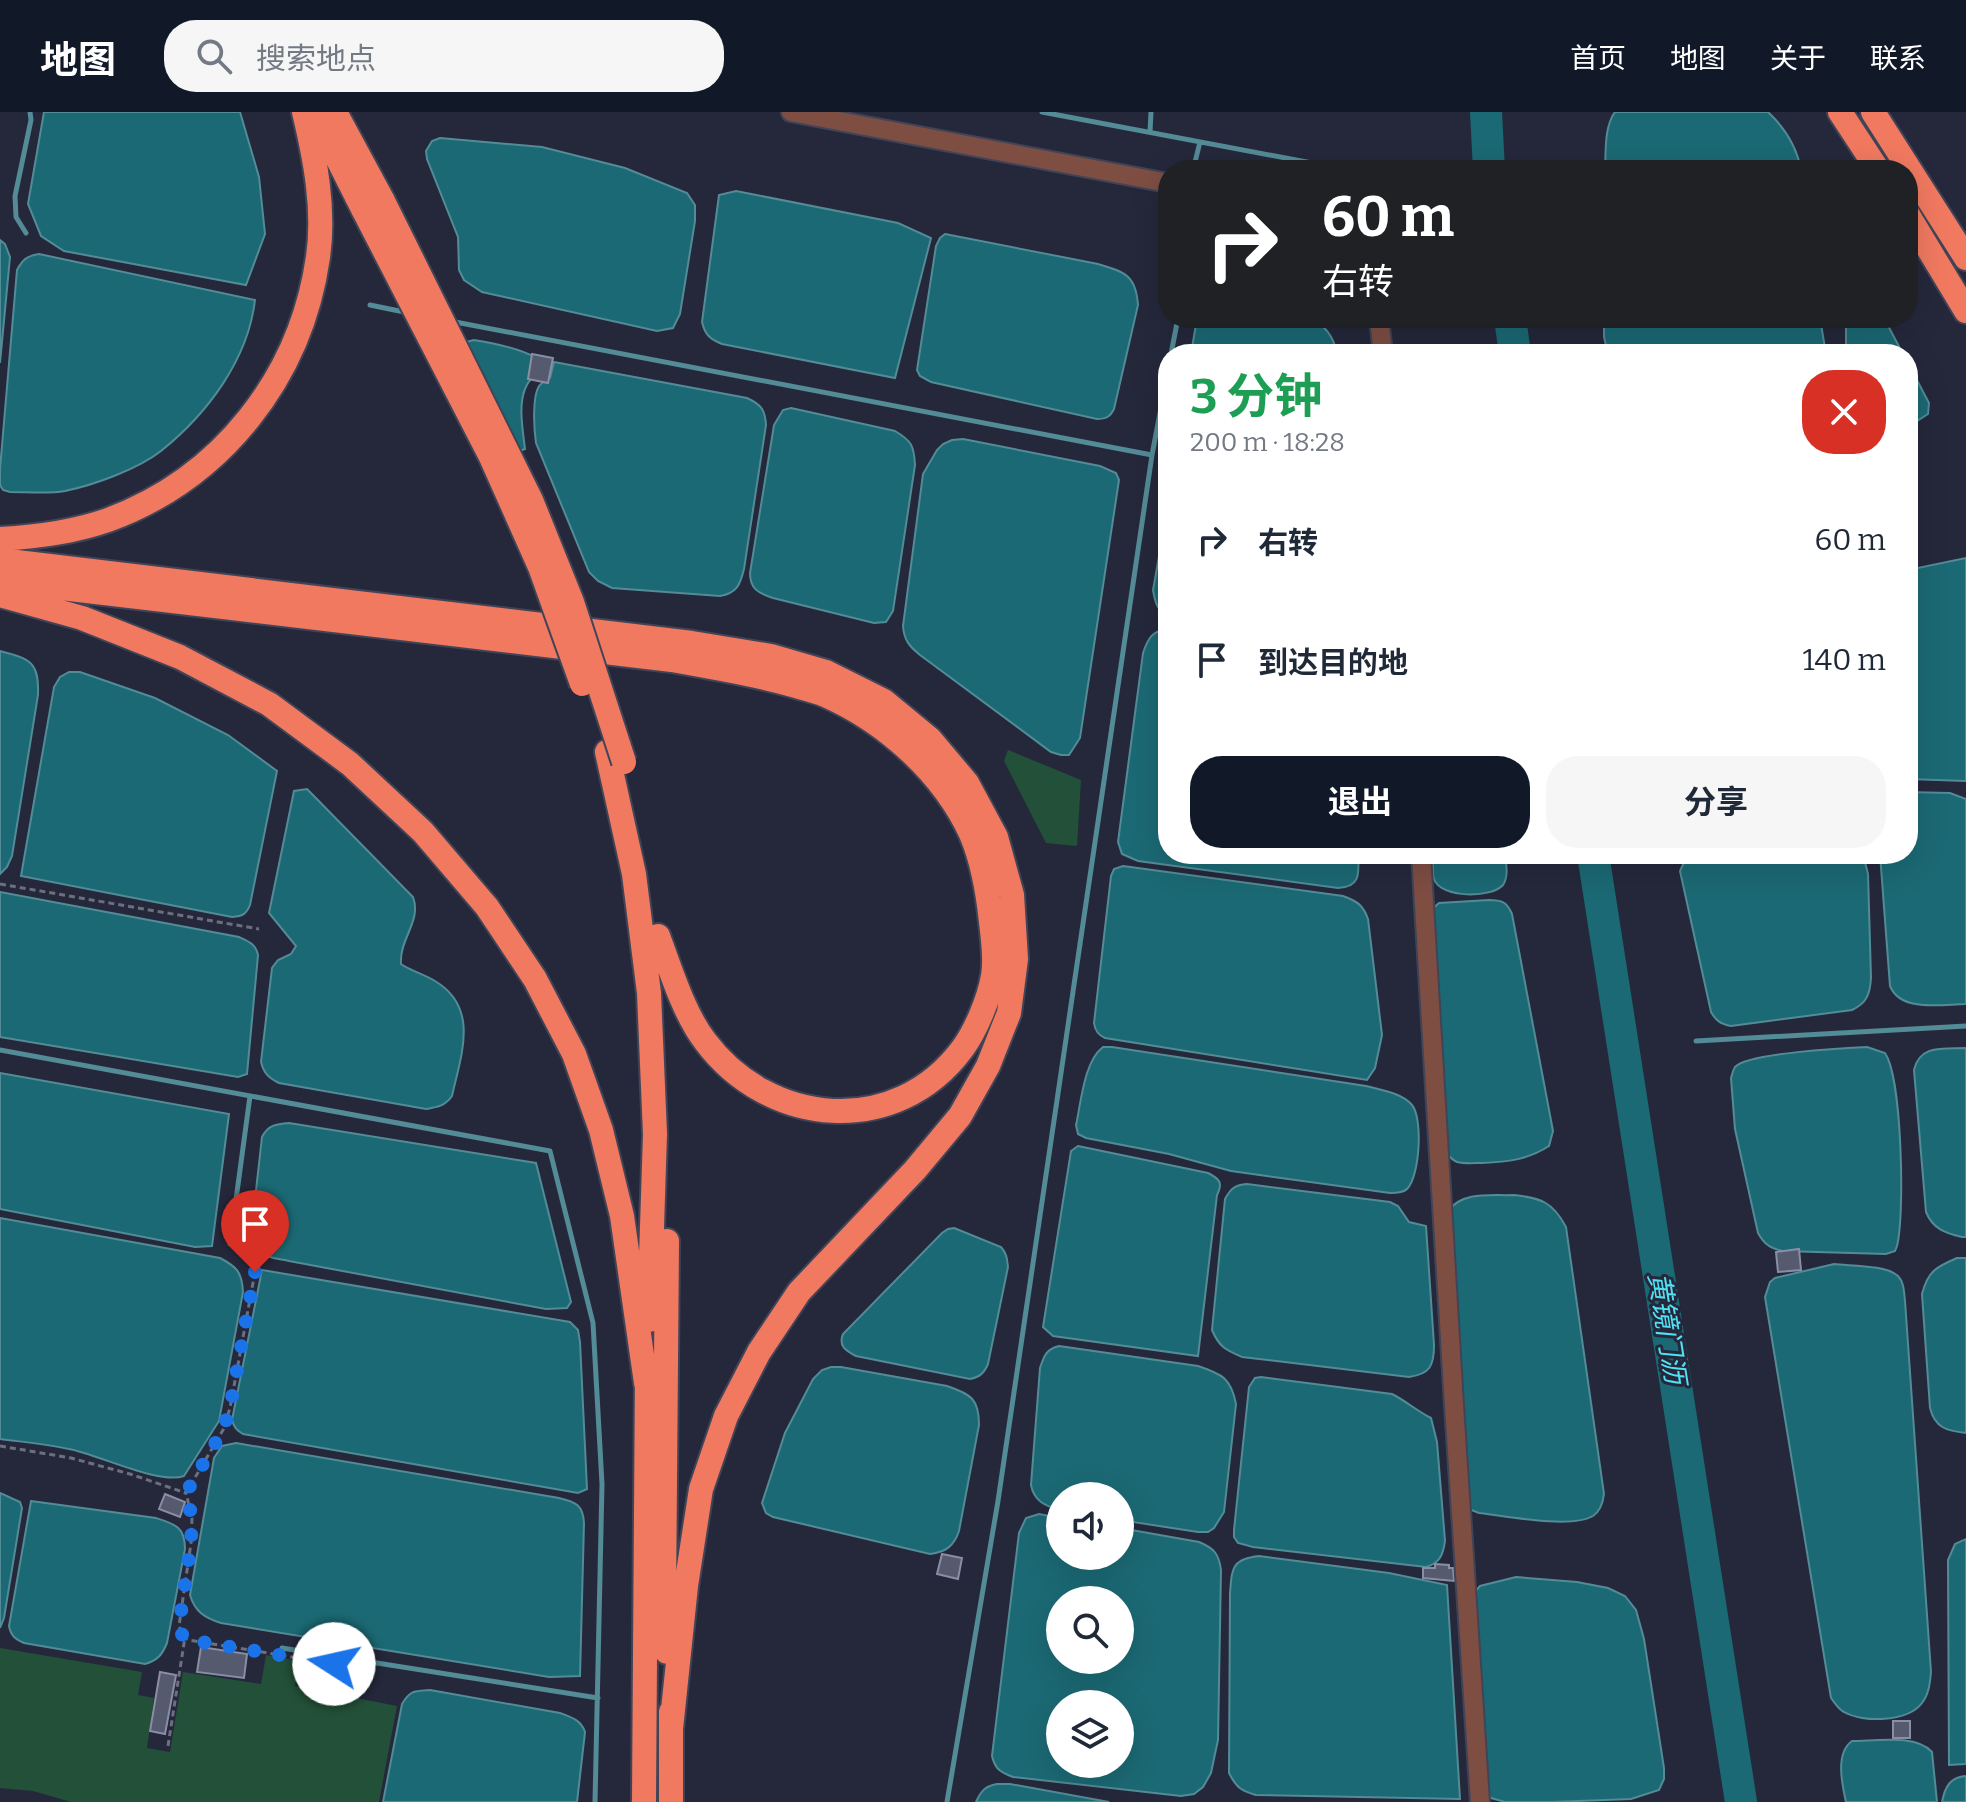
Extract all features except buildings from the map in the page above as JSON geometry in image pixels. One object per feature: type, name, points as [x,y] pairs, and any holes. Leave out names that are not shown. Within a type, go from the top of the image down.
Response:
[{"type":"highway","points":[[0,539],[40,536],[105,521],[149,503],[191,477],[225,447],[259,405],[291,352],[309,299],[318,255],[319,200],[313,147],[304,112]]},
{"type":"highway","points":[[314,112],[373,206],[531,500],[572,602],[624,762],[658,936],[664,1598],[671,1729],[671,1802]]},
{"type":"highway","points":[[335,112],[373,206],[540,567],[607,752],[634,874],[662,1133],[646,1383],[644,1802]]},
{"type":"highway","points":[[1840,112],[1871,160]]},
{"type":"highway","points":[[1873,112],[1904,160]]},
{"type":"highway","points":[[1918,183],[1966,258]]},
{"type":"highway","points":[[1918,232],[1966,311]]},
{"type":"highway","points":[[0,560],[692,643],[771,656],[826,672],[884,701],[930,739],[967,783],[996,837],[1012,895],[1016,959],[1009,1013],[988,1066],[960,1116],[915,1170],[799,1292],[759,1352],[726,1416],[701,1489],[686,1586],[671,1729]]},
{"type":"highway","points":[[0,582],[672,660],[761,676],[823,694],[871,719],[911,752],[945,791],[971,835],[988,887],[993,976],[980,1017],[963,1048],[941,1072],[917,1090],[895,1101],[859,1112],[818,1111],[779,1100],[740,1079],[704,1040],[682,998],[658,936]]},
{"type":"highway","points":[[0,595],[82,618],[180,657],[269,704],[350,764],[423,832],[487,907],[535,979],[574,1054],[601,1130],[622,1216],[646,1383]]},
{"type":"street","points":[[791,112],[1158,181]]},
{"type":"street","points":[[1422,864],[1480,1802]]},
{"type":"path","points":[[0,884],[259,929]]},
{"type":"path","points":[[255,1272],[230,1408],[223,1430],[186,1493],[192,1518],[191,1543],[180,1632],[189,1640],[334,1664]]},
{"type":"path","points":[[0,1446],[71,1458],[186,1493]]},
{"type":"path","points":[[168,1746],[185,1637]]},
{"type":"shaded area","points":[[44,112],[240,112],[259,177],[265,234],[246,285],[64,251],[41,236],[28,204]]},
{"type":"shaded area","points":[[1615,112],[1768,112],[1789,138],[1799,160],[1605,160],[1611,118]]},
{"type":"shaded area","points":[[440,138],[542,147],[625,168],[687,193],[695,205],[695,221],[680,314],[673,328],[657,331],[482,292],[464,280],[459,270],[458,237],[427,159],[426,151],[432,141]]},
{"type":"shaded area","points":[[736,191],[898,223],[931,238],[895,378],[722,344],[709,336],[702,322],[719,195]]},
{"type":"shaded area","points":[[945,234],[1098,264],[1132,281],[1138,305],[1114,409],[1109,416],[1097,419],[931,382],[920,376],[917,370],[936,246]]},
{"type":"shaded area","points":[[0,240],[10,257],[0,363]]},
{"type":"shaded area","points":[[39,254],[255,300],[244,344],[223,384],[194,420],[161,451],[128,470],[77,488],[52,492],[10,492],[0,485],[0,469],[17,270],[26,259]]},
{"type":"shaded area","points":[[1195,328],[1324,328],[1334,344],[1193,344]]},
{"type":"shaded area","points":[[1604,328],[1822,328],[1824,344],[1606,344]]},
{"type":"shaded area","points":[[1846,328],[1889,328],[1898,344],[1846,344]]},
{"type":"shaded area","points":[[474,340],[515,349],[539,359],[522,403],[525,449],[505,456],[449,346]]},
{"type":"shaded area","points":[[554,362],[747,398],[762,408],[766,425],[744,569],[734,590],[720,596],[612,588],[589,572],[536,443],[535,398],[539,386],[550,378]]},
{"type":"shaded area","points":[[1918,382],[1929,403],[1928,414],[1918,420]]},
{"type":"shaded area","points":[[791,408],[895,431],[911,445],[915,465],[893,611],[886,622],[874,623],[773,598],[759,592],[751,583],[750,573],[774,425],[783,410]]},
{"type":"shaded area","points":[[963,439],[1100,466],[1116,473],[1119,480],[1080,738],[1069,755],[1051,752],[920,655],[910,646],[905,635],[903,626],[923,474],[943,444]]},
{"type":"shaded area","points":[[1966,558],[1966,781],[1918,779],[1918,568]]},
{"type":"shaded area","points":[[1158,562],[1158,607],[1153,590]]},
{"type":"shaded area","points":[[1158,631],[1158,864],[1138,861],[1122,854],[1118,842],[1143,653],[1151,636]]},
{"type":"shaded area","points":[[0,651],[31,664],[37,675],[38,695],[12,856],[0,874]]},
{"type":"shaded area","points":[[69,672],[80,672],[155,698],[228,735],[277,771],[250,905],[243,914],[232,917],[21,876],[54,687],[60,677]]},
{"type":"shaded area","points":[[1008,750],[1081,780],[1077,846],[1046,843],[1004,761]]},
{"type":"shaded area","points":[[307,789],[413,897],[415,914],[403,946],[401,964],[435,981],[449,992],[463,1018],[462,1049],[452,1096],[441,1106],[426,1109],[279,1083],[264,1070],[261,1062],[272,968],[278,960],[291,954],[296,946],[269,913],[294,791]]},
{"type":"shaded area","points":[[1918,792],[1950,793],[1966,799],[1966,1004],[1913,1004],[1895,995],[1890,986],[1881,864],[1918,864]]},
{"type":"shaded area","points":[[1160,864],[1358,864],[1355,882],[1338,888]]},
{"type":"shaded area","points":[[1433,864],[1506,864],[1507,870],[1503,885],[1497,889],[1467,894],[1439,886]]},
{"type":"shaded area","points":[[1866,864],[1871,978],[1869,993],[1864,1001],[1852,1010],[1731,1026],[1715,1018],[1711,1012],[1680,871],[1683,865]]},
{"type":"shaded area","points":[[1123,866],[1343,896],[1359,904],[1368,919],[1382,1035],[1375,1068],[1367,1080],[1105,1038],[1099,1034],[1094,1023],[1111,876],[1114,869]]},
{"type":"shaded area","points":[[0,892],[239,937],[251,943],[258,955],[247,1074],[238,1077],[0,1037]]},
{"type":"shaded area","points":[[1504,902],[1512,914],[1553,1131],[1549,1146],[1525,1157],[1463,1163],[1452,1159],[1444,1148],[1431,910],[1439,903]]},
{"type":"shaded area","points":[[1103,1047],[1366,1086],[1397,1095],[1412,1105],[1418,1122],[1417,1160],[1411,1182],[1405,1190],[1390,1193],[1231,1171],[1169,1154],[1086,1138],[1078,1134],[1076,1125],[1087,1072]]},
{"type":"shaded area","points":[[1867,1047],[1885,1053],[1895,1089],[1901,1206],[1895,1251],[1886,1254],[1782,1251],[1774,1248],[1765,1243],[1758,1233],[1735,1129],[1731,1078],[1734,1068],[1744,1062],[1777,1055]]},
{"type":"shaded area","points":[[1966,1048],[1966,1237],[1962,1237],[1940,1229],[1926,1212],[1914,1070],[1927,1052]]},
{"type":"shaded area","points":[[0,1073],[229,1114],[212,1246],[195,1247],[0,1209]]},
{"type":"shaded area","points":[[289,1123],[536,1163],[571,1302],[567,1308],[546,1309],[275,1258],[258,1252],[251,1235],[262,1137],[273,1126]]},
{"type":"shaded area","points":[[1078,1146],[1208,1173],[1219,1182],[1198,1356],[1053,1336],[1043,1327],[1071,1151]]},
{"type":"shaded area","points":[[1247,1184],[1390,1202],[1398,1206],[1409,1222],[1426,1226],[1434,1345],[1432,1364],[1426,1371],[1409,1377],[1242,1357],[1220,1344],[1212,1330],[1225,1199],[1234,1188]]},
{"type":"shaded area","points":[[1514,1195],[1545,1203],[1566,1227],[1604,1494],[1598,1512],[1583,1520],[1538,1520],[1469,1509],[1449,1210],[1470,1197]]},
{"type":"shaded area","points":[[0,1218],[220,1258],[238,1271],[243,1292],[219,1421],[184,1476],[173,1478],[144,1473],[69,1449],[0,1439]]},
{"type":"shaded area","points":[[954,1228],[1001,1247],[1007,1259],[1008,1267],[988,1364],[983,1372],[970,1379],[856,1356],[846,1350],[842,1345],[843,1334],[942,1233]]},
{"type":"shaded area","points":[[1957,1258],[1966,1258],[1966,1433],[1943,1427],[1935,1420],[1930,1408],[1922,1294],[1934,1271]]},
{"type":"shaded area","points":[[1834,1264],[1893,1272],[1901,1281],[1904,1294],[1931,1672],[1928,1692],[1922,1703],[1907,1714],[1885,1719],[1852,1716],[1840,1709],[1831,1698],[1765,1297],[1770,1282],[1775,1278]]},
{"type":"shaded area","points":[[262,1270],[570,1322],[578,1330],[580,1342],[587,1489],[578,1493],[241,1433],[232,1420]]},
{"type":"shaded area","points":[[1059,1346],[1198,1366],[1224,1378],[1236,1404],[1224,1512],[1214,1528],[1208,1532],[1198,1532],[1134,1522],[1134,1482],[1046,1482],[1046,1505],[1038,1499],[1031,1485],[1040,1368],[1051,1349]]},
{"type":"shaded area","points":[[831,1367],[947,1386],[968,1395],[975,1403],[979,1425],[959,1531],[955,1541],[945,1550],[930,1554],[766,1513],[762,1503],[785,1433],[813,1379],[822,1370]]},
{"type":"shaded area","points":[[1255,1378],[1392,1394],[1431,1418],[1437,1442],[1445,1541],[1438,1561],[1426,1567],[1238,1543],[1234,1530],[1249,1387]]},
{"type":"shaded area","points":[[236,1443],[574,1503],[582,1512],[584,1523],[580,1676],[549,1677],[221,1623],[205,1616],[190,1595],[214,1458],[222,1446]]},
{"type":"shaded area","points":[[0,1493],[20,1502],[22,1508],[0,1628]]},
{"type":"shaded area","points":[[31,1501],[156,1518],[181,1531],[185,1549],[167,1643],[156,1659],[145,1664],[24,1643],[12,1635],[9,1626]]},
{"type":"shaded area","points":[[1046,1515],[1046,1570],[1134,1570],[1134,1530],[1199,1542],[1212,1549],[1217,1556],[1221,1570],[1218,1740],[1211,1773],[1203,1787],[1194,1794],[1181,1796],[1013,1777],[997,1767],[992,1756],[1019,1533],[1026,1518]]},
{"type":"shaded area","points":[[1966,1539],[1966,1764],[1949,1765],[1948,1560],[1955,1544]]},
{"type":"shaded area","points":[[1259,1556],[1389,1573],[1447,1585],[1460,1799],[1256,1795],[1237,1785],[1229,1773],[1231,1585],[1238,1563]]},
{"type":"shaded area","points":[[1516,1577],[1608,1588],[1625,1596],[1636,1610],[1644,1639],[1664,1768],[1664,1779],[1659,1790],[1631,1799],[1552,1802],[1505,1802],[1482,1792],[1474,1593],[1480,1586]]},
{"type":"shaded area","points":[[0,1648],[142,1672],[138,1695],[154,1698],[147,1748],[170,1752],[183,1672],[261,1684],[266,1655],[299,1661],[295,1686],[397,1706],[379,1802],[71,1802],[33,1791],[0,1788]]},
{"type":"shaded area","points":[[430,1690],[560,1713],[578,1722],[585,1732],[577,1802],[383,1802],[402,1704],[413,1692]]},
{"type":"shaded area","points":[[1895,1740],[1925,1746],[1932,1752],[1937,1802],[1846,1802],[1842,1761],[1843,1753],[1852,1741]]},
{"type":"shaded area","points":[[1966,1776],[1966,1802],[1942,1802],[1949,1784],[1956,1778]]},
{"type":"shaded area","points":[[997,1784],[1109,1802],[976,1802],[984,1790]]},
{"type":"waterway","points":[[26,233],[16,217],[15,196],[30,112]]},
{"type":"waterway","points":[[1042,112],[1296,160]]},
{"type":"waterway","points":[[1150,132],[1151,112]]},
{"type":"waterway","name":"黄镜门沥","points":[[1486,112],[1488,160]]},
{"type":"waterway","points":[[1196,160],[1200,142]]},
{"type":"waterway","points":[[370,305],[409,313]]},
{"type":"waterway","points":[[450,321],[1152,455]]},
{"type":"waterway","points":[[1173,344],[1176,328]]},
{"type":"waterway","name":"黄镜门沥","points":[[1511,328],[1514,344]]},
{"type":"waterway","points":[[947,1802],[998,1501],[1158,424]]},
{"type":"waterway","name":"黄镜门沥","points":[[1595,864],[1741,1802]]},
{"type":"waterway","points":[[1696,1041],[1966,1026]]},
{"type":"waterway","points":[[0,1050],[550,1151],[593,1323],[602,1484],[595,1802]]},
{"type":"waterway","points":[[230,1244],[250,1096]]},
{"type":"waterway","points":[[282,1648],[598,1698]]},
{"type":"route","points":[[255,1272],[230,1408],[223,1430],[186,1493],[192,1518],[191,1543],[180,1632],[189,1640],[334,1664]]}]
